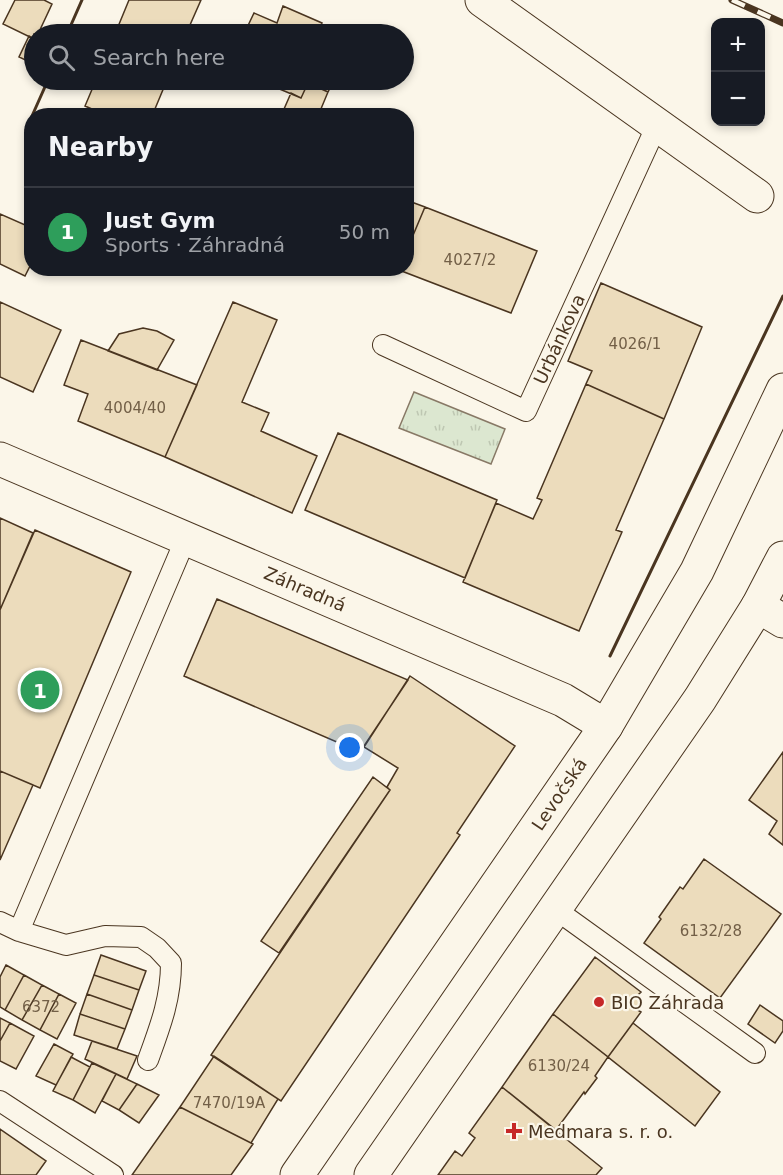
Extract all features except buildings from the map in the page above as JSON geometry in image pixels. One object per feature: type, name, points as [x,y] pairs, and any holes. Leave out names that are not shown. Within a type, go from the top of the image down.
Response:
[{"type":"main road","points":[[482,0],[757,196]]},
{"type":"main road","name":"Levočská","points":[[297,1175],[606,726],[697,571],[783,390]]},
{"type":"main road","name":"Záhradná","points":[[0,459],[563,700],[606,726]]},
{"type":"main road","points":[[371,1175],[700,699],[771,613],[783,558]]},
{"type":"lane","name":"Urbánkova","points":[[383,345],[526,411],[657,125]]},
{"type":"lane","points":[[19,931],[186,538]]},
{"type":"lane","points":[[555,909],[755,1053]]},
{"type":"lane","points":[[0,922],[19,931],[66,945],[105,936],[141,936],[157,948],[171,963],[171,986],[163,1019],[148,1060]]},
{"type":"lane","points":[[0,1101],[112,1175]]},
{"type":"green space","points":[[414,392],[505,429],[491,464],[399,428]]},
{"type":"railway","points":[[732,0],[783,23]]},
{"type":"wall","points":[[71,24],[82,0]]},
{"type":"wall","points":[[36,108],[44,90]]},
{"type":"wall","points":[[610,656],[783,296]]},
{"type":"place","name":"Just Gym","points":[[40,690]]},
{"type":"place","name":"BIO Záhrada","points":[[599,1002]]},
{"type":"place","name":"Medmara s. r. o.","points":[[514,1131]]}]
